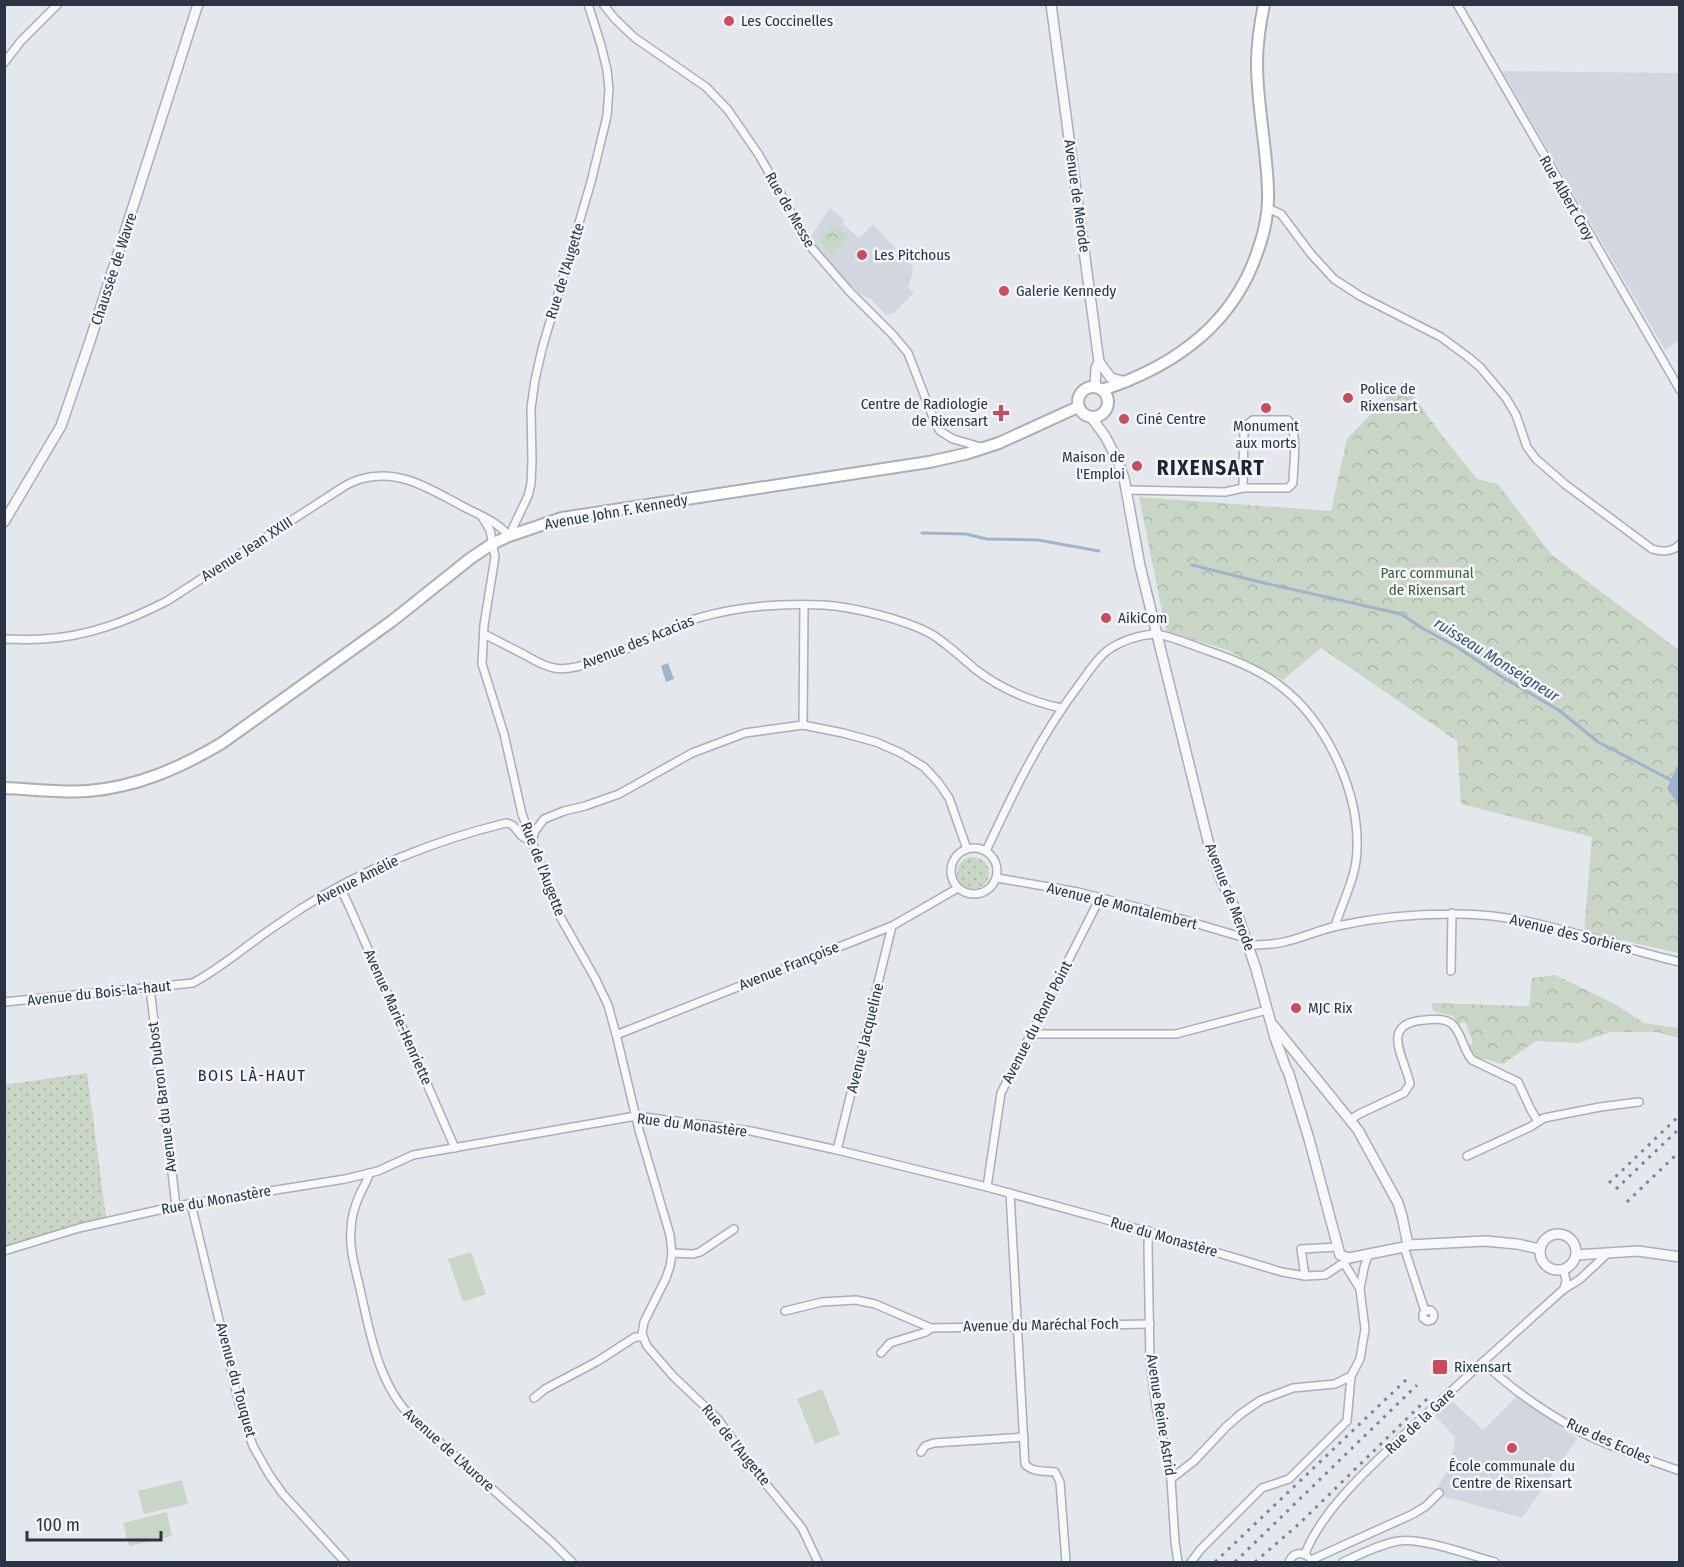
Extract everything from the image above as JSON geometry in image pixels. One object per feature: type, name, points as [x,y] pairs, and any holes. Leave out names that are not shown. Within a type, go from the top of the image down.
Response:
[{"type":"main road","points":[[1098,388],[1107,395],[1107,408],[1097,417],[1090,417],[1081,412],[1078,407],[1079,394],[1087,387],[1098,388],[1126,382],[1176,356],[1198,340],[1219,320],[1236,297],[1252,268],[1263,238],[1268,208],[1257,65],[1264,4]]},
{"type":"main road","name":"Avenue John F. Kennedy","points":[[4,788],[87,791],[118,787],[171,770],[193,760],[222,743],[392,621],[458,568],[492,544],[508,536],[561,518],[928,462],[999,443],[1078,407]]},
{"type":"street","points":[[4,63],[21,41],[58,4]]},
{"type":"street","name":"Chaussée de Wavre","points":[[4,522],[61,426],[97,321],[198,4]]},
{"type":"street","name":"Rue de l'Augette","points":[[508,536],[528,496],[531,484],[531,408],[535,380],[607,116],[609,89],[605,58],[588,4]]},
{"type":"street","name":"Rue de Messe","points":[[603,4],[635,38],[706,87],[728,110],[759,155],[810,246],[908,353],[940,431],[953,439],[984,448]]},
{"type":"street","name":"Avenue de Merode","points":[[1051,4],[1099,362],[1096,368],[1098,388]]},
{"type":"street","name":"Rue Albert Croy","points":[[1457,4],[1680,390]]},
{"type":"street","points":[[1268,208],[1281,214],[1311,254],[1334,279],[1366,299],[1441,337],[1480,367],[1510,404],[1527,447],[1553,475],[1652,549],[1662,552],[1671,550],[1680,544]]},
{"type":"street","points":[[1099,362],[1111,378],[1126,382]]},
{"type":"street","name":"Avenue de Merode","points":[[1090,417],[1105,436],[1117,459],[1127,490],[1140,566],[1209,844],[1222,882],[1237,913],[1256,969],[1275,1038],[1309,1139],[1340,1255],[1346,1261]]},
{"type":"street","points":[[1127,490],[1225,492],[1243,488],[1288,488],[1293,483],[1294,434],[1293,425],[1288,420],[1253,420],[1244,427],[1243,488]]},
{"type":"street","name":"Avenue Jean XXIII","points":[[4,639],[43,639],[90,632],[147,612],[340,489],[360,479],[377,476],[404,477],[482,516],[499,526],[508,536]]},
{"type":"street","points":[[482,516],[490,530],[492,544]]},
{"type":"street","name":"Rue de l'Augette","points":[[492,544],[495,557],[484,625],[482,664],[504,734],[522,814],[558,913],[596,978],[608,1005],[636,1116],[670,1235],[672,1253],[666,1278],[644,1322],[642,1337],[659,1361],[717,1418],[761,1478],[802,1528],[818,1563]]},
{"type":"street","name":"Avenue des Acacias","points":[[484,634],[540,663],[554,668],[570,668],[590,663],[700,617],[734,609],[770,605],[826,605],[901,621],[929,633],[1011,692],[1041,704],[1061,708]]},
{"type":"street","points":[[803,725],[804,605]]},
{"type":"street","points":[[986,851],[1024,769],[1061,708],[1106,652],[1120,643],[1156,633],[1230,658],[1262,674],[1290,694],[1322,732],[1344,779],[1356,830],[1357,849],[1354,870],[1350,888],[1335,926]]},
{"type":"street","points":[[532,841],[535,831],[544,819],[619,794],[680,758],[702,748],[745,733],[803,725],[843,732],[876,742],[924,767],[949,798],[967,849]]},
{"type":"street","name":"Avenue Amélie","points":[[193,983],[302,909],[372,871],[455,837],[506,823],[515,826],[522,837],[532,841]]},
{"type":"street","points":[[980,849],[986,851],[994,861],[997,878],[995,884],[985,892],[968,894],[954,883],[952,866],[961,851],[980,849]]},
{"type":"street","name":"Avenue de Montalembert","points":[[997,878],[1078,892],[1164,914],[1246,942]]},
{"type":"street","name":"Avenue Marie-Henriette","points":[[340,887],[455,1148]]},
{"type":"street","name":"Avenue Françoise","points":[[616,1035],[892,926],[958,888]]},
{"type":"street","name":"Avenue du Rond Point","points":[[987,1187],[1001,1093],[1100,898]]},
{"type":"street","points":[[1451,971],[1452,914]]},
{"type":"street","name":"Avenue des Sorbiers","points":[[1246,942],[1282,943],[1335,926],[1384,918],[1452,914],[1494,916],[1542,924],[1680,962]]},
{"type":"street","name":"Avenue Jacqueline","points":[[837,1150],[892,926]]},
{"type":"street","name":"Avenue du Bois-la-haut","points":[[4,1002],[193,983]]},
{"type":"street","name":"Avenue du Baron Dubost","points":[[150,988],[176,1206]]},
{"type":"street","points":[[1030,1034],[1176,1034],[1267,1010]]},
{"type":"street","points":[[1350,1120],[1404,1093],[1410,1084],[1399,1050],[1401,1030],[1410,1021],[1428,1019],[1450,1022],[1467,1056],[1518,1082],[1538,1121]]},
{"type":"street","points":[[1271,1022],[1350,1120],[1370,1150],[1398,1203],[1406,1246],[1425,1311]]},
{"type":"street","points":[[1288,1071],[1294,1064],[1304,1063]]},
{"type":"street","points":[[1467,1156],[1530,1127],[1544,1118],[1573,1111],[1639,1102]]},
{"type":"street","name":"Rue du Monastère","points":[[4,1251],[79,1228],[176,1206],[345,1179],[378,1171],[413,1155],[636,1116],[751,1131],[837,1150],[1010,1193],[1149,1231],[1282,1272],[1305,1276]]},
{"type":"street","name":"Avenue de L'Aurore","points":[[369,1173],[352,1220],[351,1241],[372,1338],[389,1387],[401,1407],[410,1416],[552,1542],[572,1563]]},
{"type":"street","points":[[1010,1193],[1027,1467],[1055,1472],[1060,1482],[1066,1563]]},
{"type":"street","name":"Avenue du Touquet","points":[[191,1204],[240,1407],[253,1446],[283,1494],[345,1563]]},
{"type":"street","points":[[672,1253],[700,1252],[734,1229]]},
{"type":"street","name":"Avenue Reine Astrid","points":[[1149,1231],[1150,1362],[1156,1406],[1171,1479],[1178,1563]]},
{"type":"street","points":[[1559,1234],[1571,1239],[1576,1255],[1572,1263],[1564,1270],[1552,1269],[1545,1265],[1539,1254],[1542,1242],[1547,1237],[1559,1234]]},
{"type":"street","points":[[1338,1247],[1301,1249],[1305,1276],[1325,1275],[1346,1261],[1406,1246],[1485,1241],[1540,1249]]},
{"type":"street","points":[[1576,1255],[1638,1251],[1680,1257]]},
{"type":"street","name":"Rue de la Gare","points":[[1305,1554],[1310,1539],[1342,1497],[1378,1459],[1564,1289],[1579,1280],[1607,1254]]},
{"type":"street","points":[[1191,1563],[1200,1550],[1262,1488],[1289,1479],[1344,1425],[1348,1416],[1351,1376],[1364,1345],[1365,1329],[1360,1289],[1368,1256]]},
{"type":"street","points":[[1346,1261],[1360,1289]]},
{"type":"street","points":[[1564,1270],[1566,1281],[1564,1289]]},
{"type":"street","name":"Avenue du Maréchal Foch","points":[[785,1311],[822,1302],[856,1300],[875,1304],[931,1328],[1150,1324]]},
{"type":"street","name":"Avenue du Maréchal Foch","points":[[881,1353],[890,1343],[926,1332],[931,1328]]},
{"type":"street","points":[[534,1398],[545,1389],[598,1361],[635,1336],[642,1337]]},
{"type":"street","name":"Rue des Ecoles","points":[[1483,1362],[1557,1418],[1582,1432],[1680,1471]]},
{"type":"street","points":[[1171,1479],[1194,1461],[1227,1426],[1261,1400],[1293,1388],[1335,1384],[1351,1376]]},
{"type":"street","points":[[921,1452],[924,1446],[934,1443],[1024,1437]]},
{"type":"street","points":[[1288,1563],[1294,1555],[1299,1553],[1305,1554],[1312,1561],[1413,1514],[1426,1506],[1439,1493]]},
{"type":"street","points":[[1343,1563],[1381,1545],[1405,1540],[1437,1546],[1495,1563]]},
{"type":"shaded area","points":[[1502,71],[1679,73],[1679,341],[1665,350]]},
{"type":"shaded area","name":"Les Pitchous","points":[[830,208],[859,238],[873,224],[912,266],[913,272],[908,287],[914,293],[894,313],[886,315],[871,299],[859,293],[809,239]]},
{"type":"shaded area","name":"École communale du Centre de Rixensart","points":[[1518,1395],[1577,1439],[1522,1518],[1443,1496],[1435,1491],[1447,1472],[1455,1437],[1435,1416],[1452,1401],[1483,1430]]},
{"type":"green space","points":[[835,224],[848,237],[831,254],[819,240]]},
{"type":"green space","name":"Parc communal de Rixensart","points":[[1403,381],[1477,479],[1498,484],[1552,555],[1679,650],[1679,766],[1667,789],[1679,805],[1679,953],[1584,932],[1592,837],[1461,804],[1457,741],[1321,648],[1283,680],[1227,650],[1166,631],[1139,497],[1331,511],[1347,439]]},
{"type":"green space","points":[[973,857],[984,862],[989,873],[984,884],[973,889],[962,884],[957,873],[962,862]]},
{"type":"green space","points":[[1555,975],[1615,1004],[1644,1023],[1679,1028],[1679,1038],[1656,1032],[1610,1032],[1579,1043],[1536,1041],[1503,1064],[1472,1055],[1467,1046],[1473,1043],[1465,1022],[1458,1024],[1453,1016],[1433,1011],[1432,1003],[1529,1006],[1532,978]]},
{"type":"green space","points":[[87,1073],[106,1217],[5,1247],[4,1085]]},
{"type":"green space","points":[[471,1252],[486,1294],[463,1302],[448,1259]]},
{"type":"green space","points":[[822,1389],[840,1434],[815,1444],[797,1399]]},
{"type":"green space","points":[[182,1480],[188,1504],[144,1514],[138,1491]]},
{"type":"green space","points":[[167,1512],[172,1536],[129,1546],[123,1523]]},
{"type":"water","points":[[668,663],[674,679],[666,682],[661,666]]},
{"type":"water","points":[[1679,766],[1679,805],[1667,789]]},
{"type":"waterway","name":"ruisseau Monseigneur","points":[[922,533],[966,534],[987,539],[1038,540],[1099,551]]},
{"type":"waterway","name":"ruisseau Monseigneur","points":[[1192,565],[1401,614],[1560,711],[1598,742],[1671,780]]},
{"type":"railway","points":[[1609,1183],[1680,1115]]},
{"type":"railway","points":[[1616,1189],[1680,1128]]},
{"type":"railway","points":[[1627,1202],[1680,1151]]},
{"type":"railway","points":[[1215,1562],[1409,1377]]},
{"type":"railway","points":[[1235,1562],[1417,1385]]},
{"type":"railway","points":[[1255,1562],[1299,1524],[1429,1397]]},
{"type":"place","name":"Les Coccinelles","points":[[729,21]]},
{"type":"place","name":"Les Pitchous","points":[[862,255]]},
{"type":"place","name":"Galerie Kennedy","points":[[1004,291]]},
{"type":"place","name":"Police de Rixensart","points":[[1348,398]]},
{"type":"place","name":"Monument aux morts","points":[[1266,408]]},
{"type":"place","name":"Centre de Radiologie de Rixensart","points":[[1001,413]]},
{"type":"place","name":"Ciné Centre","points":[[1124,419]]},
{"type":"place","name":"Maison de l'Emploi","points":[[1137,466]]},
{"type":"place","name":"AikiCom","points":[[1106,618]]},
{"type":"place","name":"MJC Rix","points":[[1296,1008]]},
{"type":"place","name":"Rixensart","points":[[1440,1367]]},
{"type":"place","name":"École communale du Centre de Rixensart","points":[[1512,1448]]},
{"type":"district","name":"RIXENSART","points":[[1211,468]]},
{"type":"district","name":"BOIS LÀ-HAUT","points":[[252,1075]]}]
